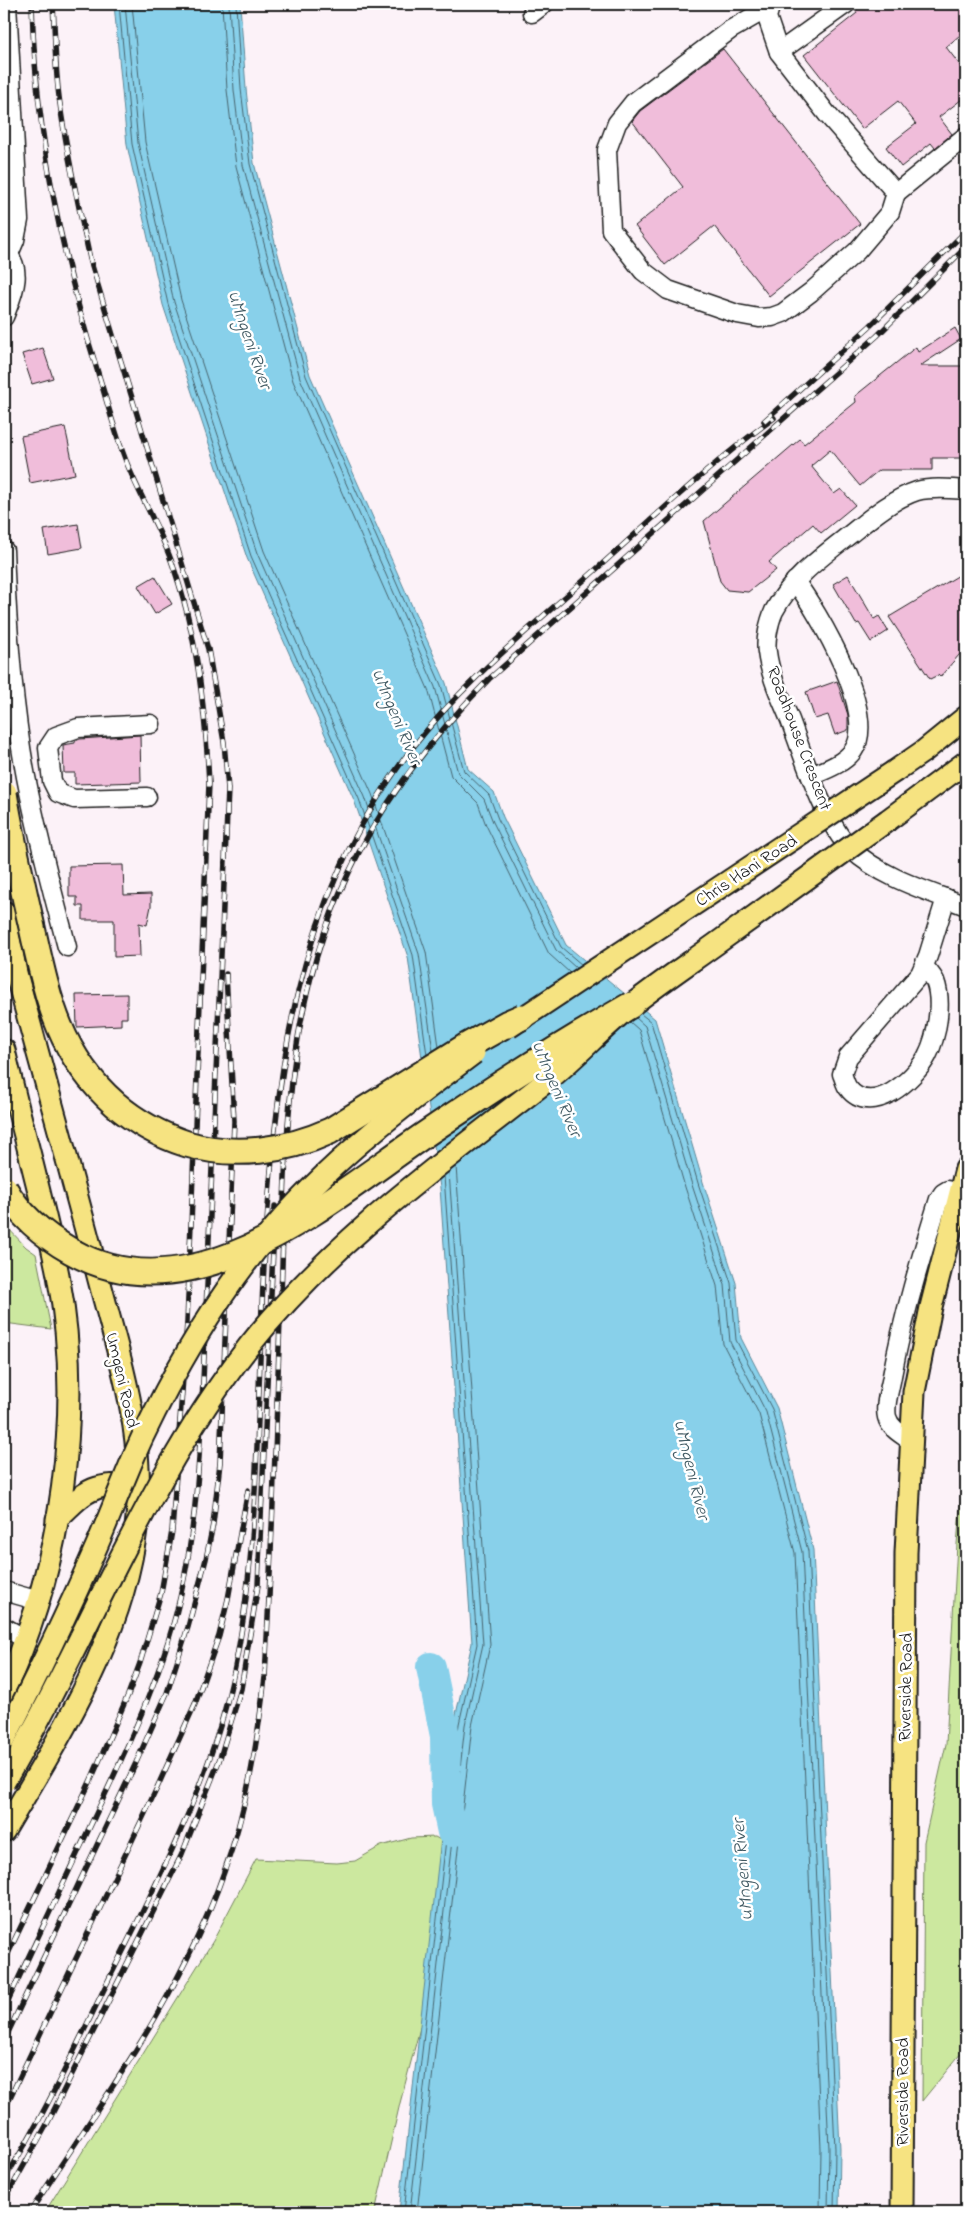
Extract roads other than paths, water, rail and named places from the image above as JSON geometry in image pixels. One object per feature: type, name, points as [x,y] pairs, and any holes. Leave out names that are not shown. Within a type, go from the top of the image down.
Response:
[{"type":"highway","points":[[4,793],[13,845],[34,939],[52,1010],[60,1031],[77,1061],[92,1082],[140,1124],[155,1132],[194,1146],[228,1152],[278,1148],[312,1139],[330,1131],[472,1042],[522,1017]]},
{"type":"highway","points":[[4,1188],[19,1210],[36,1228],[54,1242],[84,1259],[128,1272],[166,1273],[184,1270],[248,1248],[276,1234],[348,1189],[429,1131],[548,1054],[631,1005]]},
{"type":"main road","name":"Chris Hani Road","points":[[4,1740],[44,1662],[146,1431],[181,1362],[236,1278],[270,1232],[323,1177],[407,1104],[522,1017],[895,771],[924,751],[966,717]]},
{"type":"main road","points":[[4,1782],[71,1659],[135,1530],[177,1454],[215,1394],[248,1347],[288,1300],[337,1250],[378,1213],[572,1061],[631,1005],[966,762]]},
{"type":"main road","name":"Umgeni Road","points":[[4,912],[16,973],[124,1369],[138,1448],[140,1486],[134,1544],[117,1613],[86,1686],[47,1759],[4,1832]]},
{"type":"main road","points":[[4,1050],[58,1275],[67,1342],[68,1391],[67,1433],[57,1519],[39,1601],[26,1640],[4,1692]]},
{"type":"main road","name":"Riverside Road","points":[[902,2212],[906,1553],[914,1392],[922,1345],[963,1196],[966,1169]]},
{"type":"main road","points":[[57,1519],[75,1501],[95,1488],[105,1485],[140,1486]]},
{"type":"lane","points":[[4,317],[14,293],[17,276],[15,267],[6,252],[15,240],[19,220],[7,4]]},
{"type":"lane","points":[[779,52],[846,4]]},
{"type":"lane","points":[[769,6],[767,17],[769,28],[779,52],[827,114],[896,193]]},
{"type":"lane","points":[[769,6],[722,35],[633,103],[617,122],[607,150],[611,230],[643,271],[668,290],[736,314],[759,318],[772,317],[782,313],[811,292],[857,251],[890,212],[896,193],[966,136]]},
{"type":"lane","name":"Roadhouse Crescent","points":[[966,490],[941,488],[917,492],[893,503],[810,566],[795,581],[773,612],[767,650],[773,676],[811,776],[838,834],[851,849],[865,860],[896,878],[966,906]]},
{"type":"lane","points":[[4,550],[12,670],[26,776],[44,858],[67,947]]},
{"type":"lane","points":[[795,581],[811,603],[837,651],[858,708],[860,722],[858,742],[852,752],[831,768],[811,776]]},
{"type":"lane","points":[[147,797],[74,799],[58,793],[50,772],[48,748],[52,740],[60,734],[78,728],[151,724]]},
{"type":"lane","points":[[26,776],[50,772]]},
{"type":"lane","points":[[924,966],[935,981],[938,1005],[937,1028],[927,1056],[914,1074],[899,1089],[877,1100],[861,1097],[848,1088],[842,1074],[848,1057],[914,981],[924,966],[946,898]]},
{"type":"lane","points":[[4,1591],[39,1601]]},
{"type":"lane","points":[[4,1627],[26,1640]]},
{"type":"water","name":"uMngeni River","points":[[114,4],[240,4],[254,163],[310,375],[446,683],[468,769],[494,792],[503,817],[566,945],[655,1019],[703,1182],[736,1283],[741,1338],[777,1408],[813,1550],[840,2149],[839,2212],[399,2212],[454,1723],[472,1643],[440,1188],[408,957],[354,800],[247,558],[163,305],[127,145]]},
{"type":"waterway","points":[[431,1667],[445,1736],[446,1804],[452,1832]]},
{"type":"railway","points":[[4,1962],[90,1782],[128,1695],[140,1663],[161,1593],[172,1531],[187,1322],[209,783],[205,726],[198,670],[180,587],[166,547],[128,467],[120,444],[85,330],[62,239],[44,146],[38,99],[32,4]]},
{"type":"railway","points":[[4,2009],[146,1704],[176,1615],[188,1559],[195,1508],[201,1432],[228,789],[224,742],[208,649],[90,259],[60,104],[53,4]]},
{"type":"railway","points":[[764,421],[870,326],[966,231]]},
{"type":"railway","points":[[30,2212],[111,2090],[162,2006],[185,1962],[206,1918],[224,1872],[245,1800],[255,1752],[265,1677],[285,1177],[291,1087],[305,1002],[319,949],[337,899],[359,852],[386,806],[416,763],[489,679],[877,336],[966,247]]},
{"type":"railway","points":[[4,2180],[60,2079],[166,1863],[199,1787],[225,1708],[235,1667],[249,1568],[256,1467],[264,1266],[275,1128],[284,1061],[297,996],[315,933],[339,871],[370,810],[410,751],[470,683],[676,497],[724,456],[774,418]]},
{"type":"railway","points":[[4,2041],[135,1765],[167,1693],[188,1627],[206,1559],[213,1524],[220,1463],[234,1121],[226,974]]},
{"type":"railway","points":[[4,2201],[46,2126],[182,1854],[219,1761],[241,1689],[258,1585],[275,1206]]},
{"type":"railway","points":[[4,2110],[195,1704],[219,1636],[228,1599],[248,1490]]}]
